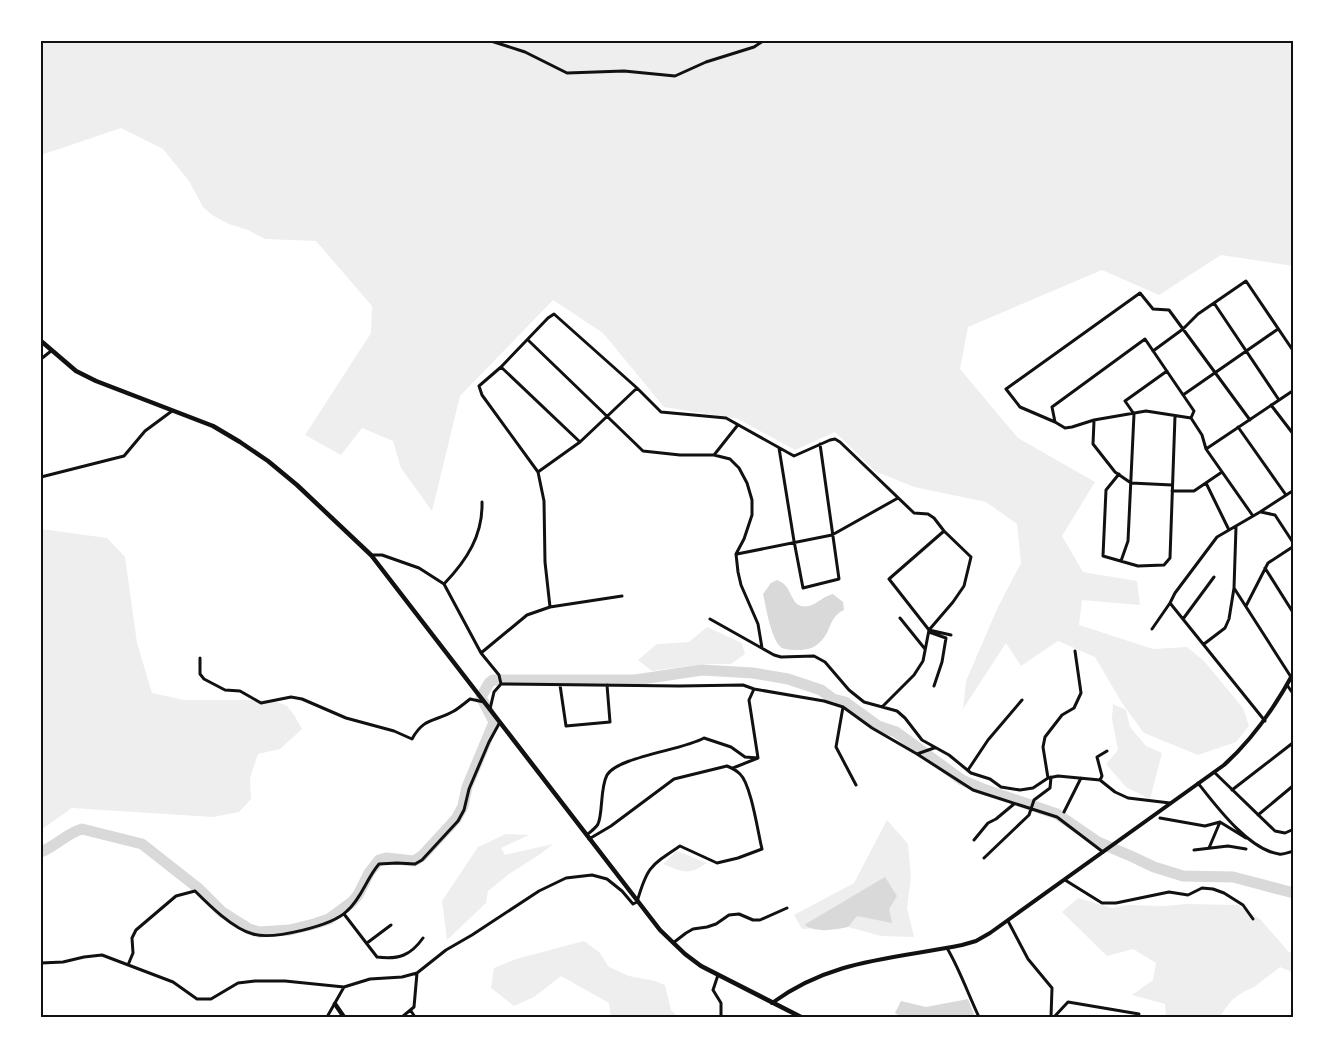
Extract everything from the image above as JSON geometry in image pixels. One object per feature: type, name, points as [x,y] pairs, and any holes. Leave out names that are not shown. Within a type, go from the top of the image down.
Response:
[{"type":"main road","points":[[41,341],[76,371],[96,381],[213,426],[252,449],[297,485],[371,555],[636,902],[673,944],[701,966],[718,976],[801,1017]]},
{"type":"main road","points":[[335,1004],[344,1017]]},
{"type":"street","points":[[491,41],[526,52],[567,73],[624,71],[675,76],[706,62],[754,47],[763,41]]},
{"type":"street","points":[[1153,351],[1183,329],[1198,314],[1246,281],[1294,352]]},
{"type":"street","points":[[1250,420],[1169,310],[1153,309],[1140,293],[1006,389],[1020,407],[1065,428],[1072,428],[1094,420],[1146,411],[1191,418],[1202,435],[1206,449],[1253,516]]},
{"type":"street","points":[[1214,303],[1279,400]]},
{"type":"street","points":[[550,607],[545,562],[544,502],[538,472],[482,395],[479,386],[501,367],[554,314],[661,412],[726,418],[736,426],[794,456],[835,439],[914,513],[928,514],[934,518],[944,531],[971,557],[964,586],[929,630],[923,661],[914,674],[882,707]]},
{"type":"street","points":[[1183,394],[1278,329]]},
{"type":"street","points":[[1055,422],[1052,407],[1145,339],[1194,411],[1191,418]]},
{"type":"street","points":[[528,340],[643,451],[680,455],[714,455],[730,459],[739,468],[752,500],[752,515],[744,539],[736,554],[738,572],[741,586],[758,624],[762,648]]},
{"type":"street","points":[[41,359],[51,351]]},
{"type":"street","points":[[501,367],[580,442]]},
{"type":"street","points":[[1121,561],[1128,541],[1134,414],[1125,401],[1166,371]]},
{"type":"street","points":[[538,472],[580,442],[637,388]]},
{"type":"street","points":[[1206,449],[1294,390]]},
{"type":"street","points":[[1271,405],[1294,435]]},
{"type":"street","points":[[41,477],[124,456],[145,431],[172,410]]},
{"type":"street","points":[[1119,474],[1106,490],[1103,556],[1138,566],[1164,566],[1170,558],[1175,416]]},
{"type":"street","points":[[1094,420],[1093,444],[1115,472],[1131,483],[1172,485]]},
{"type":"street","points":[[714,455],[736,426]]},
{"type":"street","points":[[1238,427],[1286,495]]},
{"type":"street","points":[[779,448],[803,588],[839,579],[820,444]]},
{"type":"street","points":[[1172,491],[1194,491],[1222,472]]},
{"type":"street","points":[[1206,483],[1229,530]]},
{"type":"street","points":[[1152,629],[1175,593],[1217,537],[1294,490]]},
{"type":"street","points":[[736,554],[832,535],[898,498]]},
{"type":"street","points":[[444,584],[459,569],[480,531],[482,502]]},
{"type":"street","points":[[1246,606],[1268,563],[1294,545],[1275,515],[1260,512]]},
{"type":"street","points":[[1204,644],[1225,628],[1229,619],[1234,588],[1236,527]]},
{"type":"street","points":[[934,686],[942,662],[946,638],[929,630],[889,579],[944,531]]},
{"type":"street","points":[[371,555],[382,555],[419,568],[444,584],[481,653],[499,675],[501,684]]},
{"type":"street","points":[[1265,568],[1294,614]]},
{"type":"street","points":[[1183,619],[1214,576]]},
{"type":"street","points":[[772,1003],[818,976],[841,968],[866,961],[947,948],[976,941],[1008,921],[1234,757],[1264,721],[1293,674],[1234,588]]},
{"type":"street","points":[[481,653],[526,615],[550,607],[622,596]]},
{"type":"street","points":[[1170,603],[1264,721]]},
{"type":"street","points":[[900,618],[925,649]]},
{"type":"street","points":[[710,619],[781,657],[814,656],[825,662],[849,690],[864,702],[897,711],[922,740],[949,755],[968,770],[990,779],[1001,787],[1020,790],[1033,788],[1050,778],[1058,776],[1081,778],[1100,780],[1115,792],[1128,798],[1170,804]]},
{"type":"street","points":[[929,630],[951,635]]},
{"type":"street","points":[[984,858],[1028,815],[1034,800],[1050,788],[1050,778],[1043,747],[1045,737],[1062,715],[1074,708],[1081,693],[1075,651]]},
{"type":"street","points":[[200,658],[200,674],[204,679],[225,690],[240,691],[261,703],[291,698],[302,699],[346,718],[394,731],[412,739],[418,728],[454,710],[470,699],[484,702]]},
{"type":"street","points":[[490,709],[494,692],[501,684],[743,686],[824,701],[843,707],[872,728],[973,790],[1030,810],[1057,817],[1103,852]]},
{"type":"street","points":[[560,685],[566,726],[610,722],[607,685]]},
{"type":"street","points":[[1287,685],[1294,695]]},
{"type":"street","points":[[754,689],[749,700],[758,758]]},
{"type":"street","points":[[968,770],[988,740],[1022,700]]},
{"type":"street","points":[[843,707],[836,747],[856,785]]},
{"type":"street","points":[[128,965],[133,953],[132,938],[136,930],[176,896],[195,891],[217,913],[253,934],[295,932],[334,920],[344,914],[359,898],[379,864],[415,864],[422,860],[458,821],[464,810],[469,789],[488,742],[500,722]]},
{"type":"street","points":[[587,838],[598,824],[604,786],[608,774],[614,768],[647,755],[657,754],[704,738],[731,747],[745,757],[758,758]]},
{"type":"street","points":[[1232,790],[1294,742]]},
{"type":"street","points":[[917,754],[934,748]]},
{"type":"street","points":[[1100,780],[1102,776],[1097,757],[1107,751]]},
{"type":"street","points":[[733,768],[758,758]]},
{"type":"street","points":[[41,963],[64,962],[102,955],[173,982],[197,1000],[211,999],[238,984],[256,981],[285,981],[344,987],[370,979],[402,977],[417,973],[446,950],[539,891],[566,878],[592,875],[607,879],[622,890],[633,904],[636,902],[643,879],[652,865],[680,846],[717,863],[762,849],[749,794],[742,775],[727,766],[674,780],[611,826],[587,838]]},
{"type":"street","points":[[1214,772],[1275,831],[1286,832],[1294,829]]},
{"type":"street","points":[[1064,812],[1081,778]]},
{"type":"street","points":[[1198,783],[1226,818],[1255,843]]},
{"type":"street","points":[[1258,815],[1294,785]]},
{"type":"street","points":[[974,840],[988,823],[1015,804]]},
{"type":"street","points":[[1160,818],[1205,826],[1220,822],[1269,852],[1281,854],[1294,851]]},
{"type":"street","points":[[1210,848],[1220,822]]},
{"type":"street","points":[[1194,850],[1228,846],[1246,849]]},
{"type":"street","points":[[1065,880],[1102,903],[1116,904],[1169,892],[1188,895],[1202,888],[1213,889],[1224,893],[1242,905],[1253,920]]},
{"type":"street","points":[[673,944],[686,932],[716,924],[729,914],[739,914],[753,920],[760,920],[787,908]]},
{"type":"street","points":[[344,914],[377,956],[396,957],[409,953],[423,938]]},
{"type":"street","points":[[1008,921],[1028,959],[1052,988],[1052,1017]]},
{"type":"street","points":[[367,944],[391,925]]},
{"type":"street","points":[[947,948],[958,966],[979,1017]]},
{"type":"street","points":[[402,1017],[414,1007],[417,973]]},
{"type":"street","points":[[718,976],[713,990],[721,1003],[721,1017]]},
{"type":"street","points":[[327,1017],[344,987]]},
{"type":"street","points":[[1052,1017],[1068,1002],[1139,1014]]},
{"type":"street","points":[[411,1011],[415,1017]]},
{"type":"shaded area","points":[[41,41],[1294,41],[1294,266],[1221,255],[1159,295],[1102,270],[968,327],[960,369],[1018,438],[1095,482],[1062,536],[1083,572],[1137,581],[1140,605],[1082,600],[1079,625],[1153,649],[1187,647],[1204,661],[1243,708],[1249,726],[1236,742],[1198,755],[1144,733],[1122,703],[1095,657],[1058,641],[1021,666],[1006,643],[963,709],[966,681],[998,607],[1021,563],[1017,524],[986,502],[914,487],[875,471],[835,432],[795,450],[738,419],[664,407],[603,333],[553,300],[460,396],[432,511],[401,468],[393,441],[362,428],[341,455],[305,435],[371,333],[372,306],[316,241],[265,239],[212,215],[203,207],[189,181],[163,149],[121,128],[41,155]]},
{"type":"shaded area","points":[[41,529],[107,538],[125,557],[137,643],[152,693],[184,700],[273,700],[287,706],[294,715],[302,729],[280,749],[258,754],[250,778],[251,799],[239,812],[213,817],[72,808],[41,830]]},
{"type":"shaded area","points":[[777,580],[787,587],[794,600],[800,606],[812,605],[833,594],[843,602],[844,610],[836,616],[825,636],[814,647],[792,650],[782,648],[778,644],[769,623],[763,594],[771,583]]},
{"type":"shaded area","points":[[707,627],[742,643],[745,654],[731,664],[705,664],[652,671],[638,660],[657,644],[689,642]]},
{"type":"shaded area","points":[[1113,704],[1126,710],[1130,727],[1146,746],[1162,753],[1150,799],[1126,787],[1106,764],[1118,750],[1112,719]]},
{"type":"shaded area","points":[[887,820],[908,844],[911,877],[907,908],[914,937],[881,936],[848,927],[802,929],[794,915],[854,883]]},
{"type":"shaded area","points":[[506,834],[529,835],[501,848],[505,855],[553,844],[488,891],[486,903],[447,940],[442,901],[478,847]]},
{"type":"shaded area","points":[[677,851],[707,863],[690,871],[676,869],[663,864]]},
{"type":"shaded area","points":[[885,877],[897,896],[889,909],[892,923],[857,916],[848,927],[831,930],[809,928],[804,925]]},
{"type":"shaded area","points":[[1078,898],[1112,908],[1128,905],[1238,905],[1260,919],[1289,952],[1294,954],[1294,973],[1280,967],[1254,987],[1232,1000],[1219,1017],[1166,1017],[1165,1004],[1132,995],[1153,980],[1156,963],[1133,949],[1107,956],[1062,912]]},
{"type":"shaded area","points":[[584,941],[599,952],[609,967],[629,976],[665,985],[671,1010],[678,1017],[611,1017],[609,1003],[561,976],[534,997],[514,1006],[491,988],[494,968],[516,959]]},
{"type":"shaded area","points":[[968,999],[975,1017],[902,1017],[895,1013],[901,1001],[926,1007]]},
{"type":"waterway","points":[[41,852],[71,833],[82,829],[142,844],[198,888],[222,912],[249,929],[259,932],[290,930],[314,924],[329,919],[352,902],[379,860],[386,858],[414,861],[422,856],[456,819],[463,806],[467,787],[494,722],[481,697],[489,683],[493,680],[635,680],[702,670],[753,673],[788,679],[821,690],[833,699],[845,702],[878,726],[896,732],[962,780],[1057,814],[1098,842],[1154,867],[1183,876],[1233,877],[1294,893]]}]
